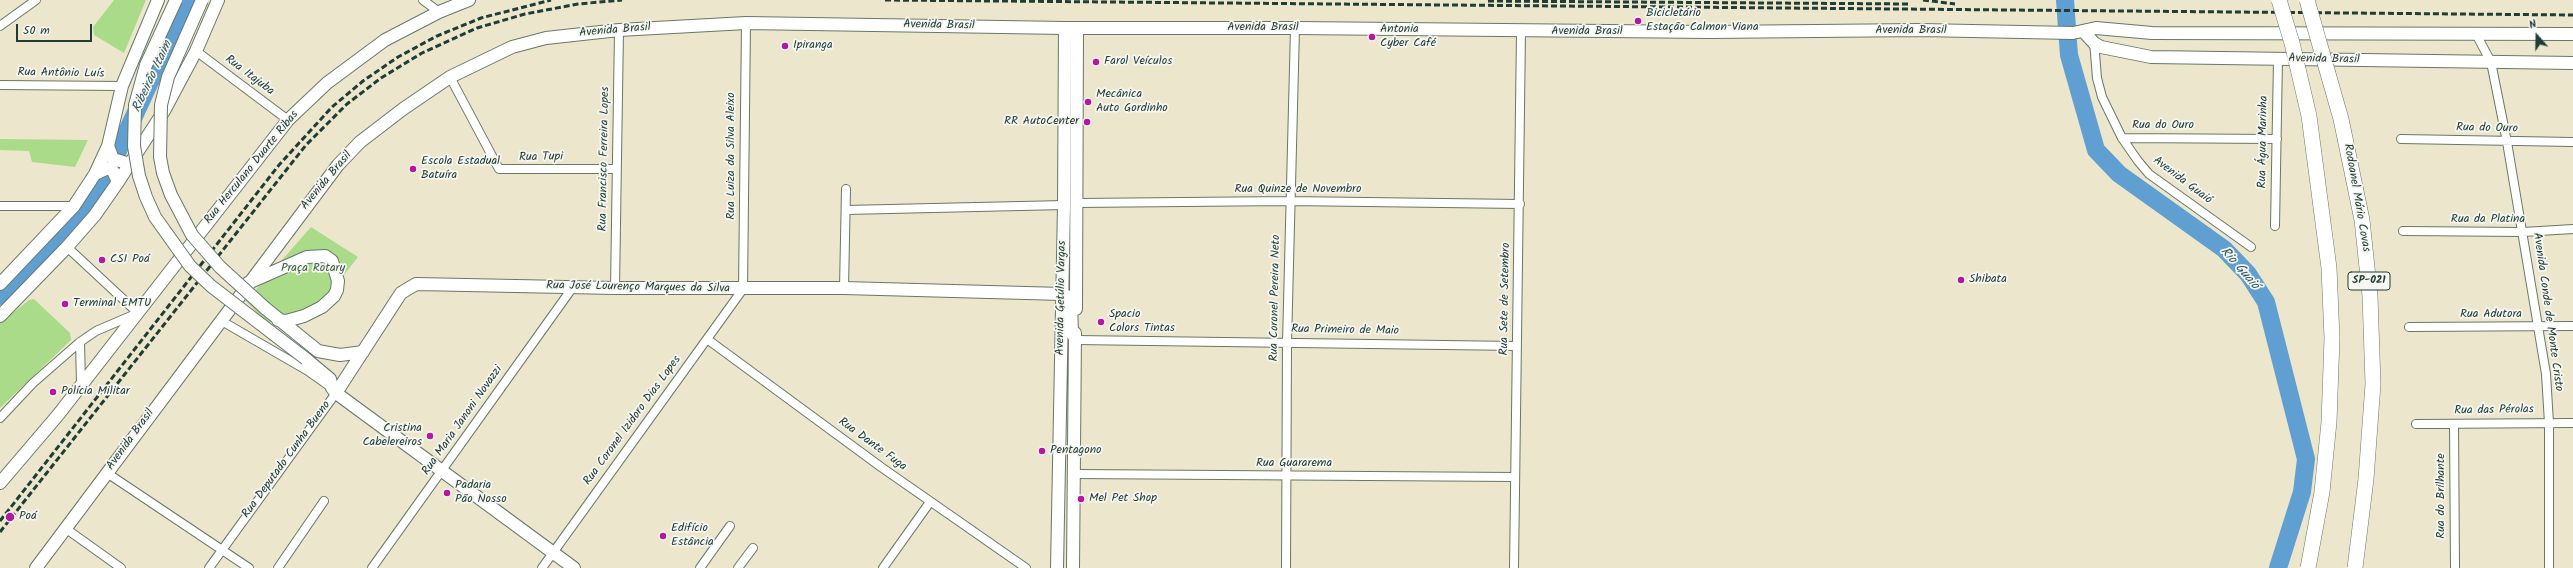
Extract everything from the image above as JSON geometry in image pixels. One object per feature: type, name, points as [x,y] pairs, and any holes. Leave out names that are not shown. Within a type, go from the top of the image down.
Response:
[{"type":"highway","points":[[2278,0],[2292,42],[2309,116],[2329,268],[2332,338],[2329,422],[2322,492],[2308,568]]},
{"type":"highway","name":"Rodoanel Mário Covas","points":[[2307,0],[2341,119],[2362,220],[2370,296],[2373,384],[2366,479],[2355,568]]},
{"type":"main road","points":[[0,284],[74,206],[95,174],[108,146],[122,86],[158,0]]},
{"type":"main road","points":[[176,0],[146,65],[135,105],[134,146],[139,176],[155,217],[190,266],[211,286],[330,379],[334,391],[574,568]]},
{"type":"main road","points":[[202,0],[168,76],[161,106],[160,157],[163,173],[171,195],[192,235],[220,267],[278,320],[318,351],[340,355],[363,352]]},
{"type":"main road","points":[[0,316],[67,247],[95,215],[118,182],[164,111],[196,51],[218,0]]},
{"type":"main road","name":"Rua Herculano Duarte Ribas","points":[[0,483],[58,415],[288,120],[327,83],[385,40],[438,12],[469,0]]},
{"type":"main road","name":"Avenida Brasil","points":[[36,568],[247,284],[338,165],[360,142],[403,109],[450,77],[512,47],[546,38],[619,30],[746,23],[1065,28],[1295,28],[1521,31],[1922,30],[2078,32],[2096,28],[2152,33],[2573,34]]},
{"type":"main road","name":"Avenida Getúlio Vargas","points":[[1057,568],[1064,204],[1065,28]]},
{"type":"main road","name":"Avenida Getúlio Vargas","points":[[1073,568],[1073,474],[1076,340],[1077,28]]},
{"type":"main road","name":"Avenida Brasil","points":[[2078,32],[2094,43],[2114,51],[2151,57],[2573,63]]},
{"type":"main road","points":[[108,146],[113,159],[130,164]]},
{"type":"main road","points":[[95,174],[108,168],[113,171],[118,182]]},
{"type":"main road","points":[[247,284],[307,257],[321,256],[332,261],[338,281],[334,296],[322,307],[304,316],[286,321],[278,320]]},
{"type":"main road","name":"Rua José Lourenço Marques da Silva","points":[[363,352],[401,293],[416,284],[616,288],[844,288],[1062,294]]},
{"type":"main road","points":[[1062,294],[1067,296],[1070,302],[1072,333],[1076,340]]},
{"type":"main road","name":"Rua Deputado Cunha Bueno","points":[[334,391],[363,352]]},
{"type":"street","points":[[0,26],[36,0]]},
{"type":"street","points":[[423,0],[438,12]]},
{"type":"street","name":"Rua Luiza da Silva Aleixo","points":[[743,289],[746,23]]},
{"type":"street","name":"Rua Coronel Pereira Neto","points":[[1286,568],[1287,343],[1295,28]]},
{"type":"street","name":"Avenida Guaió","points":[[2096,28],[2094,43],[2097,78],[2111,117],[2122,138],[2149,174],[2251,247]]},
{"type":"street","name":"Rua Francisco Ferreira Lopes","points":[[616,288],[616,169],[619,30]]},
{"type":"street","name":"Rua Sete de Setembro","points":[[1514,568],[1520,204],[1521,31]]},
{"type":"street","name":"Avenida Conde de Monte Cristo","points":[[2476,34],[2491,62],[2508,142],[2546,374],[2549,423],[2549,568]]},
{"type":"street","name":"Rua Itajuba","points":[[196,51],[288,120]]},
{"type":"street","name":"Rua Água Marinha","points":[[2275,226],[2278,59]]},
{"type":"street","name":"Rua Tupi","points":[[450,77],[499,170],[616,169]]},
{"type":"street","name":"Rua Antônio Luís","points":[[0,85],[122,86]]},
{"type":"street","name":"Rua do Ouro","points":[[2122,138],[2276,138]]},
{"type":"street","name":"Rua do Ouro","points":[[2401,139],[2573,142]]},
{"type":"street","points":[[844,288],[846,189]]},
{"type":"street","name":"Rua Quinze de Novembro","points":[[1077,203],[1290,201],[1520,204]]},
{"type":"street","points":[[846,210],[1064,204]]},
{"type":"street","points":[[0,206],[74,206]]},
{"type":"street","name":"Rua da Platina","points":[[2403,231],[2523,232],[2573,229]]},
{"type":"street","points":[[0,418],[33,382],[80,342],[96,331],[138,313],[67,247]]},
{"type":"street","name":"Rua Maria Janoni Novazzi","points":[[372,568],[573,287]]},
{"type":"street","name":"Rua Coronel Izidoro Dias Lopes","points":[[542,568],[743,289]]},
{"type":"street","points":[[220,320],[308,371],[334,391]]},
{"type":"street","name":"Rua Adutora","points":[[2409,327],[2573,326]]},
{"type":"street","name":"Rua Dante Fuga","points":[[707,339],[1016,565],[1026,568]]},
{"type":"street","name":"Rua Primeiro de Maio","points":[[1076,340],[1517,346]]},
{"type":"street","points":[[80,342],[81,384]]},
{"type":"street","name":"Rua Deputado Cunha Bueno","points":[[209,568],[334,391]]},
{"type":"street","name":"Rua das Pérolas","points":[[2416,424],[2573,423]]},
{"type":"street","name":"Rua do Brilhante","points":[[2454,424],[2454,568]]},
{"type":"street","points":[[107,473],[249,568]]},
{"type":"street","name":"Rua Guararema","points":[[1073,474],[1515,477]]},
{"type":"street","points":[[278,568],[324,501]]},
{"type":"street","points":[[882,568],[930,502]]},
{"type":"street","points":[[700,568],[730,526]]},
{"type":"street","points":[[65,528],[121,568]]},
{"type":"street","points":[[738,568],[753,548]]},
{"type":"green space","points":[[114,0],[146,0],[124,53],[94,35],[93,27]]},
{"type":"green space","points":[[0,139],[88,140],[75,167],[32,162],[29,151],[0,150]]},
{"type":"green space","name":"Praça Rotary","points":[[311,227],[358,257],[334,288],[294,327],[265,321],[246,301]]},
{"type":"green space","points":[[34,299],[70,333],[71,340],[0,408],[0,323],[29,300]]},
{"type":"waterway","name":"Ribeirão Itaim","points":[[117,153],[188,0]]},
{"type":"waterway","name":"Rio Guaió","points":[[2065,0],[2069,55],[2096,150],[2119,174],[2224,249],[2248,274],[2266,302],[2306,459],[2302,492],[2278,568]]},
{"type":"waterway","name":"Ribeirão Itaim","points":[[0,296],[80,211],[102,181]]},
{"type":"railway","points":[[0,521],[279,165],[332,107],[363,81],[398,57],[437,36],[481,18],[551,0]]},
{"type":"railway","points":[[0,532],[306,145],[347,104],[381,78],[422,53],[477,28],[525,14],[578,4],[622,0]]},
{"type":"railway","points":[[885,0],[2573,15]]},
{"type":"railway","points":[[1923,0],[1955,4]]},
{"type":"railway","points":[[1488,1],[1910,4]]},
{"type":"place","name":"Bicicletário Estação Calmon Viana","points":[[1638,21]]},
{"type":"place","name":"Antonia Cyber Café","points":[[1372,37]]},
{"type":"place","name":"Ipiranga","points":[[785,46]]},
{"type":"place","name":"Farol Veículos","points":[[1096,62]]},
{"type":"place","name":"Mecânica Auto Gordinho","points":[[1088,102]]},
{"type":"place","name":"RR AutoCenter","points":[[1087,122]]},
{"type":"place","name":"Escola Estadual Batuíra","points":[[413,169]]},
{"type":"place","name":"CSI Poá","points":[[102,260]]},
{"type":"place","name":"Shibata","points":[[1961,280]]},
{"type":"place","name":"Terminal EMTU","points":[[65,304]]},
{"type":"place","name":"Spacio Colors Tintas","points":[[1101,322]]},
{"type":"place","name":"Polícia Militar","points":[[53,392]]},
{"type":"place","name":"Cristina Cabelereiros","points":[[430,436]]},
{"type":"place","name":"Pentagono","points":[[1042,451]]},
{"type":"place","name":"Padaria Pão Nosso","points":[[447,493]]},
{"type":"place","name":"Mel Pet Shop","points":[[1081,499]]},
{"type":"place","name":"Poá","points":[[10,517]]},
{"type":"place","name":"Edifício Estância","points":[[663,536]]}]
